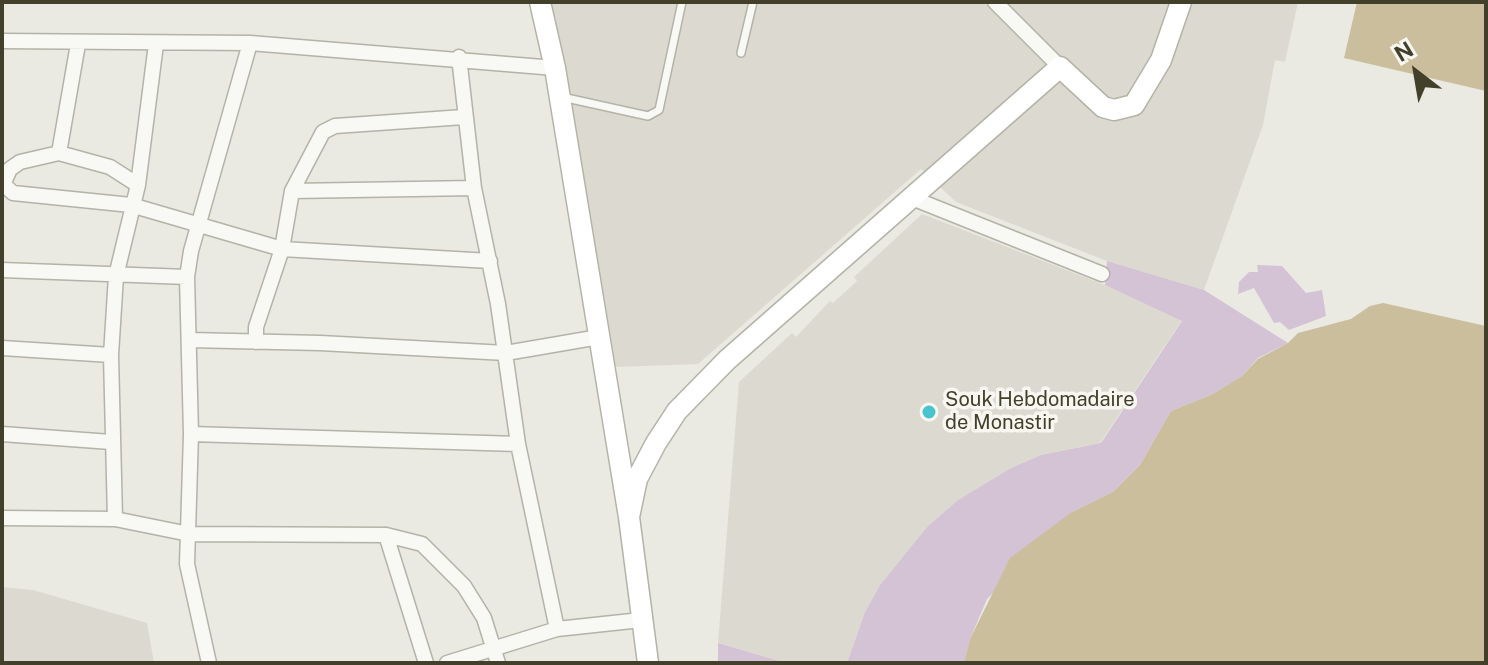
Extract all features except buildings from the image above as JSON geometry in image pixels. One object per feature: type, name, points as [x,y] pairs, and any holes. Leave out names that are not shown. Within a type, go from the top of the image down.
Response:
[{"type":"street","points":[[540,2],[555,68],[629,517],[648,663]]},
{"type":"street","points":[[995,2],[1103,107],[1114,110],[1134,105],[1161,60],[1181,2]]},
{"type":"street","points":[[2,41],[250,43],[459,57],[555,68]]},
{"type":"street","points":[[209,663],[187,564],[191,434],[187,277],[250,43]]},
{"type":"street","points":[[59,153],[78,44]]},
{"type":"street","points":[[115,519],[111,355],[116,276],[138,185],[156,44]]},
{"type":"street","points":[[459,57],[474,188],[506,353],[518,444],[557,629]]},
{"type":"street","points":[[629,517],[637,479],[656,443],[685,402],[727,360],[1060,67]]},
{"type":"street","points":[[256,342],[256,327],[282,249],[292,191],[320,137],[329,128],[464,117]]},
{"type":"street","points":[[138,185],[110,167],[79,156],[59,153],[20,162],[10,169],[2,186],[13,193],[131,205],[282,249],[490,261]]},
{"type":"street","points":[[292,191],[474,188]]},
{"type":"street","points":[[912,198],[1102,274]]},
{"type":"street","points":[[2,270],[187,277]]},
{"type":"street","points":[[189,340],[506,353],[599,337]]},
{"type":"street","points":[[2,348],[111,355]]},
{"type":"street","points":[[2,434],[111,442]]},
{"type":"street","points":[[191,434],[518,444]]},
{"type":"street","points":[[2,518],[115,519],[189,534],[386,535],[422,544],[464,586],[484,618],[496,656]]},
{"type":"street","points":[[386,535],[426,663]]},
{"type":"street","points":[[447,663],[496,656],[557,629],[641,620]]},
{"type":"lane","points":[[560,97],[648,116],[659,110],[682,2]]},
{"type":"lane","points":[[741,53],[753,2]]},
{"type":"shaded area","points":[[542,2],[1298,2],[1285,62],[1275,60],[1263,125],[1204,290],[1107,261],[956,202],[921,169],[698,364],[616,367]]},
{"type":"shaded area","points":[[1357,2],[1486,2],[1486,91],[1344,58]]},
{"type":"shaded area","name":"Souk Hebdomadaire de Monastir","points":[[922,214],[1105,285],[1182,320],[1100,443],[1041,455],[1011,468],[958,500],[927,527],[880,585],[865,612],[847,663],[786,663],[718,643],[739,382],[792,333],[796,337],[830,301],[833,303],[857,281],[854,277]]},
{"type":"shaded area","points":[[1107,261],[1204,290],[1288,343],[1258,358],[1242,376],[1211,395],[1171,411],[1140,465],[1113,492],[1072,512],[987,599],[970,639],[964,663],[847,663],[865,612],[880,585],[927,527],[958,500],[1011,468],[1041,455],[1101,443],[1182,321],[1105,285]]},
{"type":"shaded area","points":[[1257,265],[1282,266],[1306,293],[1322,290],[1326,316],[1289,330],[1280,322],[1274,323],[1254,288],[1238,294],[1239,282],[1249,272],[1258,272]]},
{"type":"shaded area","points":[[1383,303],[1486,326],[1486,663],[964,663],[970,639],[1010,558],[1072,512],[1113,492],[1140,465],[1171,411],[1211,395],[1242,376],[1258,359],[1288,343],[1298,333],[1351,319],[1370,306]]},
{"type":"shaded area","points":[[2,587],[33,590],[147,623],[154,663],[2,663]]},
{"type":"shaded area","points":[[718,643],[786,663],[718,663]]},
{"type":"place","name":"Souk Hebdomadaire de Monastir","points":[[929,412]]}]
